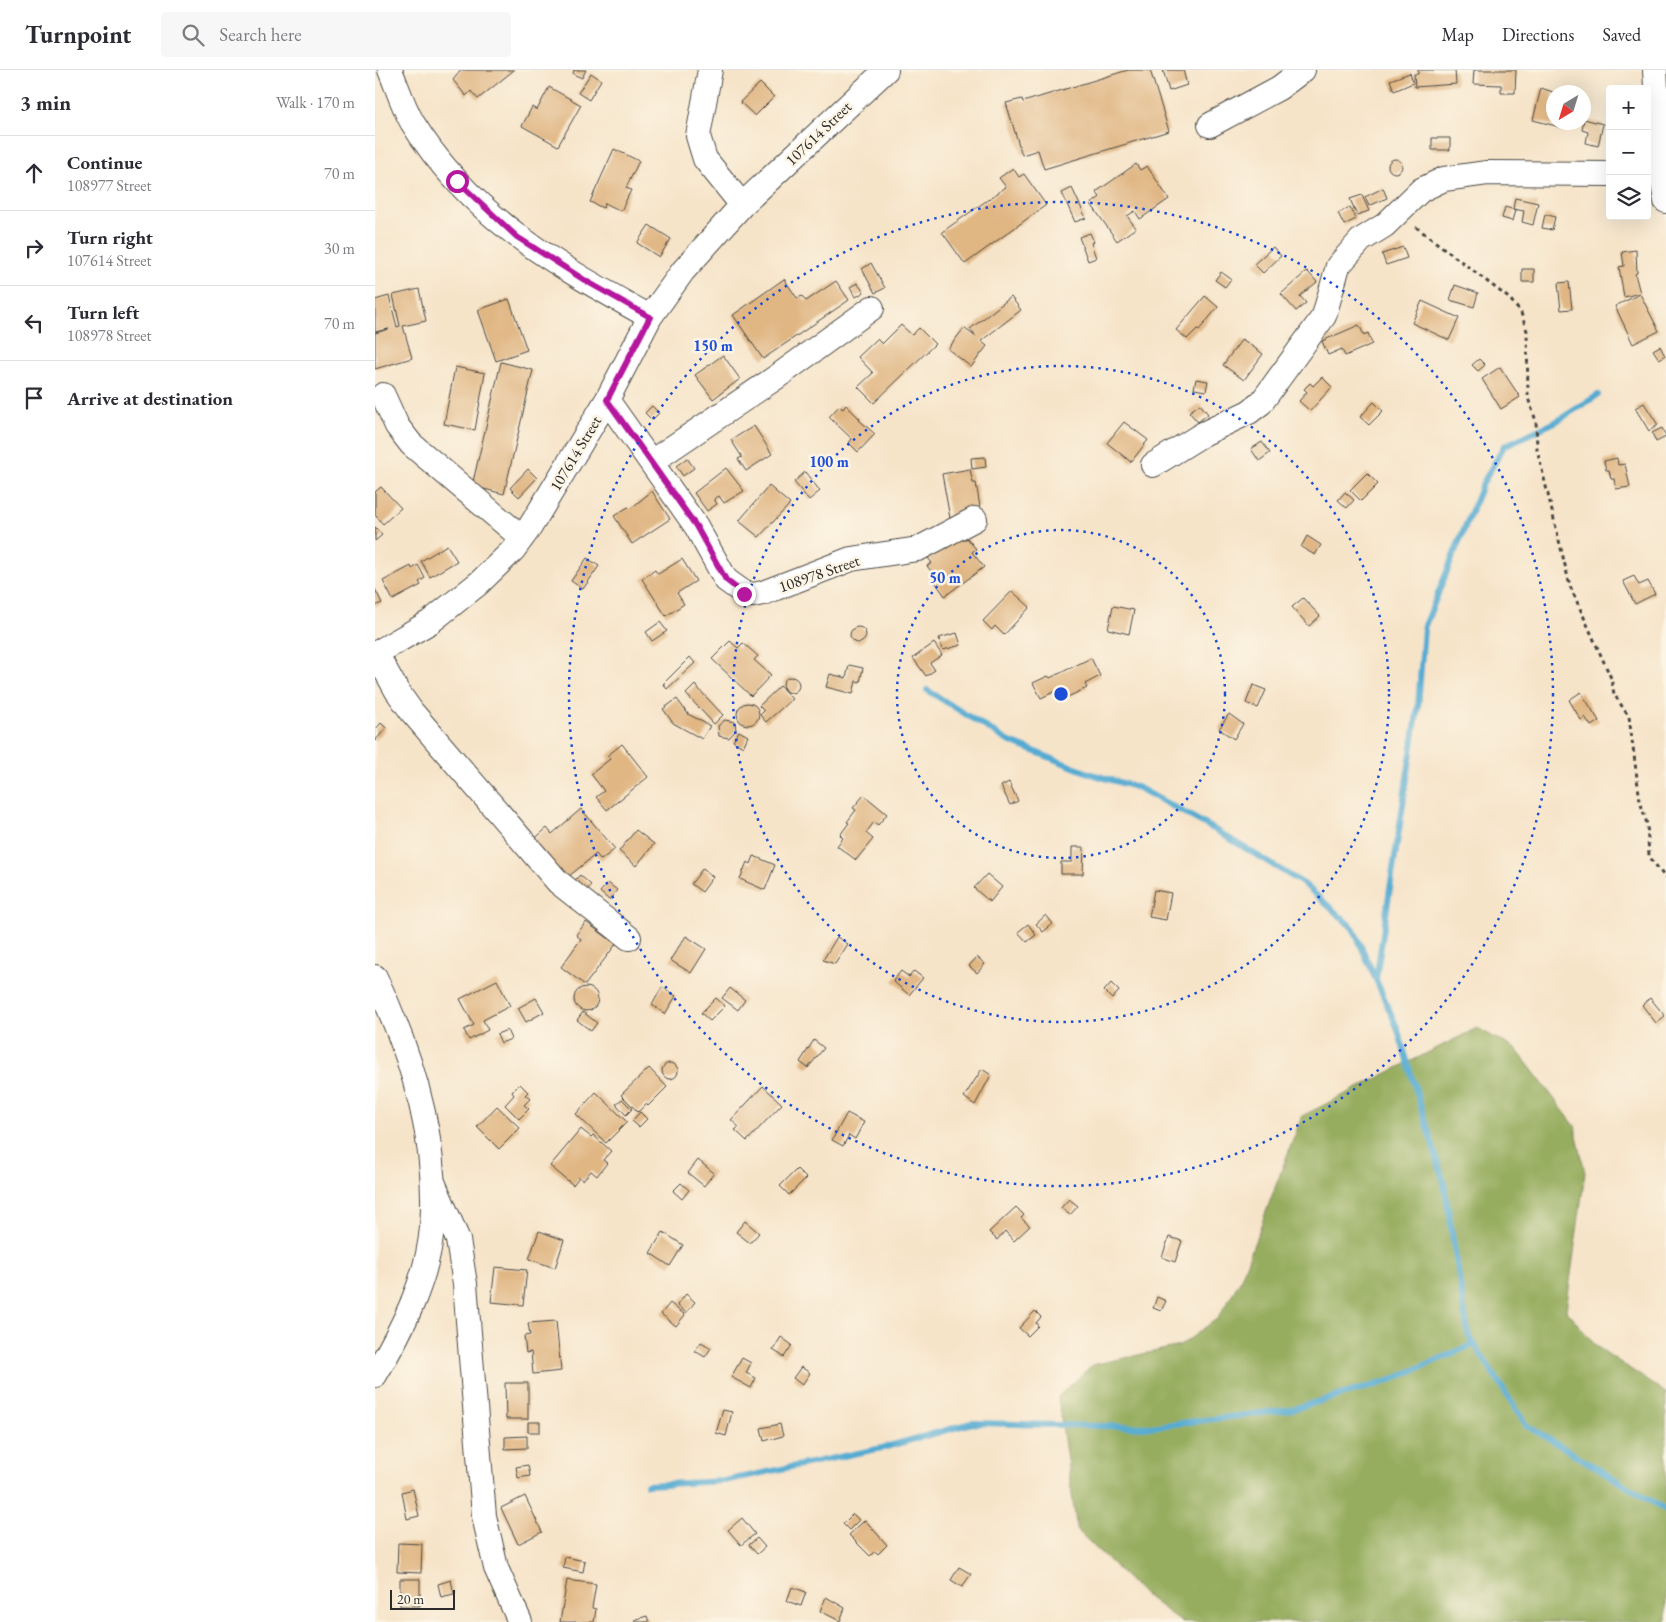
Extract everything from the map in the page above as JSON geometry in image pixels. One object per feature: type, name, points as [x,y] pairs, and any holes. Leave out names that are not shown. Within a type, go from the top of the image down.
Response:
[{"type":"street","points":[[390,70],[412,121],[446,170],[480,205],[517,237],[547,258],[650,317]]},
{"type":"street","points":[[710,70],[698,136],[705,159],[742,205]]},
{"type":"street","name":"107614 Street","points":[[376,653],[430,622],[479,583],[522,538],[607,400],[650,317],[683,271],[742,205],[886,70]]},
{"type":"street","points":[[1210,125],[1279,88],[1303,70]]},
{"type":"street","points":[[1655,70],[1654,172],[1666,201]]},
{"type":"street","points":[[1153,465],[1203,434],[1249,412],[1261,403],[1325,316],[1337,266],[1361,240],[1385,225],[1421,190],[1444,179],[1487,174],[1606,174]]},
{"type":"street","points":[[651,462],[778,376],[872,308]]},
{"type":"street","points":[[383,395],[397,426],[411,444],[522,538]]},
{"type":"street","name":"108978 Street","points":[[607,400],[696,526],[726,580],[744,594],[763,593],[851,559],[918,549],[975,519]]},
{"type":"street","points":[[376,653],[397,691],[412,712],[558,882],[629,938]]},
{"type":"street","points":[[375,976],[405,1050],[419,1096],[433,1182],[432,1228],[427,1259],[413,1300],[383,1342],[375,1375]]},
{"type":"street","points":[[433,1182],[458,1240],[465,1284],[484,1516],[496,1568],[520,1622]]},
{"type":"path","points":[[1404,208],[1410,223],[1510,298],[1521,314],[1527,331],[1528,398],[1536,421],[1537,449],[1570,586],[1611,678],[1614,694],[1629,717],[1640,801],[1647,824],[1649,856],[1666,879]]},
{"type":"green space","points":[[1477,1028],[1516,1049],[1575,1126],[1585,1173],[1566,1310],[1596,1346],[1666,1393],[1666,1622],[1181,1622],[1141,1592],[1077,1530],[1058,1397],[1092,1365],[1180,1346],[1218,1318],[1240,1281],[1302,1116]]},
{"type":"building","points":[[461,70],[514,70],[478,99],[471,91],[466,96],[453,80]]},
{"type":"building","points":[[574,70],[586,70],[582,78],[573,74]]},
{"type":"building","points":[[1128,70],[1150,70],[1169,131],[1044,169],[1038,150],[1022,155],[1006,103],[1022,99],[1023,102]]},
{"type":"building","points":[[1163,70],[1183,70],[1187,85],[1169,91]]},
{"type":"building","points":[[1418,70],[1455,70],[1456,84],[1415,87],[1414,74],[1418,74]]},
{"type":"building","points":[[1474,70],[1516,70],[1515,93],[1501,93],[1501,85],[1473,84]]},
{"type":"building","points":[[591,73],[601,80],[589,100],[578,93]]},
{"type":"building","points":[[1410,73],[1413,83],[1394,91],[1390,80]]},
{"type":"building","points":[[760,83],[774,97],[755,116],[740,102]]},
{"type":"building","points":[[549,87],[581,105],[558,146],[522,126],[532,107],[537,110]]},
{"type":"building","points":[[1541,88],[1546,90],[1546,123],[1533,120]]},
{"type":"building","points":[[1591,121],[1603,124],[1598,146],[1586,143],[1588,132],[1582,130],[1591,130]]},
{"type":"building","points":[[1432,138],[1450,138],[1450,150],[1432,150]]},
{"type":"building","points":[[614,149],[639,161],[626,188],[631,190],[621,211],[605,203],[603,208],[590,202]]},
{"type":"building","points":[[1392,159],[1398,159],[1402,166],[1398,173],[1392,173],[1388,169],[1388,163]]},
{"type":"building","points":[[1136,164],[1140,170],[1147,166],[1169,199],[1140,219],[1135,211],[1127,216],[1136,228],[1117,241],[1091,204],[1100,197],[1096,192]]},
{"type":"building","points":[[1013,168],[1019,177],[1024,174],[1046,205],[965,264],[942,232],[1006,187],[999,178]]},
{"type":"building","points":[[1072,188],[1086,218],[1075,222],[1062,193]]},
{"type":"building","points":[[1383,188],[1387,198],[1369,206],[1365,197]]},
{"type":"building","points":[[1362,195],[1369,211],[1357,215],[1350,199]]},
{"type":"building","points":[[1515,198],[1538,203],[1533,225],[1522,222],[1524,211],[1513,209]]},
{"type":"building","points":[[1350,207],[1356,219],[1344,225],[1338,213]]},
{"type":"building","points":[[1505,207],[1515,210],[1512,221],[1502,218]]},
{"type":"building","points":[[1545,214],[1555,217],[1552,230],[1542,228]]},
{"type":"building","points":[[649,225],[671,239],[659,257],[637,243]]},
{"type":"building","points":[[1090,233],[1094,242],[1091,243],[1096,258],[1088,261],[1079,237]]},
{"type":"building","points":[[1273,247],[1281,256],[1263,273],[1254,264]]},
{"type":"building","points":[[1403,247],[1407,258],[1386,265],[1382,254]]},
{"type":"building","points":[[1636,250],[1637,273],[1635,274],[1640,293],[1624,297],[1619,267],[1624,266],[1622,252]]},
{"type":"building","points":[[871,263],[885,288],[875,293],[862,269]]},
{"type":"building","points":[[1522,269],[1534,269],[1534,282],[1522,282]]},
{"type":"building","points":[[1307,271],[1317,282],[1300,296],[1306,303],[1296,311],[1281,294]]},
{"type":"building","points":[[1221,272],[1231,279],[1225,287],[1215,280]]},
{"type":"building","points":[[784,279],[797,298],[802,296],[806,301],[836,281],[849,300],[763,359],[733,315]]},
{"type":"building","points":[[1569,282],[1572,309],[1561,310],[1558,283]]},
{"type":"building","points":[[857,283],[864,292],[856,297],[850,287]]},
{"type":"building","points":[[1455,285],[1478,293],[1474,307],[1450,300]]},
{"type":"building","points":[[419,289],[426,321],[403,326],[412,358],[375,369],[375,333],[389,329],[375,332],[375,300],[389,296],[397,327],[400,326],[393,295]]},
{"type":"building","points":[[1640,294],[1659,331],[1633,344],[1615,306]]},
{"type":"building","points":[[1205,296],[1218,307],[1199,330],[1197,329],[1187,339],[1176,330]]},
{"type":"building","points":[[1011,297],[1021,310],[981,341],[987,346],[971,367],[948,349],[964,328],[976,337],[970,329]]},
{"type":"building","points":[[509,299],[527,350],[496,361],[478,310]]},
{"type":"building","points":[[1422,301],[1459,318],[1449,340],[1412,323]]},
{"type":"building","points":[[901,325],[912,335],[919,328],[935,344],[874,403],[858,387],[873,373],[858,357],[877,339],[882,344]]},
{"type":"building","points":[[1359,325],[1364,335],[1368,333],[1372,344],[1345,356],[1342,349],[1328,355],[1322,341]]},
{"type":"building","points":[[1242,339],[1263,354],[1244,380],[1223,365]]},
{"type":"building","points":[[1660,346],[1665,356],[1659,359],[1653,350]]},
{"type":"building","points":[[723,355],[740,379],[713,399],[695,375]]},
{"type":"building","points":[[1479,359],[1485,365],[1478,371],[1472,365]]},
{"type":"building","points":[[501,362],[533,370],[504,494],[472,486]]},
{"type":"building","points":[[455,367],[485,373],[475,430],[444,424]]},
{"type":"building","points":[[1500,367],[1520,397],[1501,409],[1482,379]]},
{"type":"building","points":[[1322,377],[1332,387],[1310,411],[1299,401],[1307,392],[1304,389],[1310,383],[1313,386]]},
{"type":"building","points":[[1196,379],[1208,381],[1206,391],[1194,389]]},
{"type":"building","points":[[1374,402],[1383,411],[1369,425],[1360,417]]},
{"type":"building","points":[[1644,403],[1658,425],[1649,431],[1635,408]]},
{"type":"building","points":[[1200,404],[1208,414],[1198,422],[1189,412]]},
{"type":"building","points":[[846,405],[875,434],[858,452],[849,443],[852,439],[829,417],[839,406],[843,409]]},
{"type":"building","points":[[652,406],[659,413],[652,420],[645,413]]},
{"type":"building","points":[[1124,422],[1148,440],[1131,462],[1107,443]]},
{"type":"building","points":[[754,426],[772,454],[746,471],[738,459],[742,457],[731,440]]},
{"type":"building","points":[[1662,428],[1666,437],[1656,442],[1652,433]]},
{"type":"building","points":[[1262,442],[1270,453],[1259,461],[1251,449]]},
{"type":"building","points":[[985,457],[986,467],[972,469],[971,458]]},
{"type":"building","points":[[687,458],[694,468],[683,476],[676,466]]},
{"type":"building","points":[[1617,458],[1618,465],[1625,464],[1630,487],[1616,489],[1614,479],[1611,479],[1609,470],[1606,470],[1604,461]]},
{"type":"building","points":[[726,468],[744,491],[724,503],[719,496],[714,499],[717,504],[707,511],[694,493]]},
{"type":"building","points":[[528,469],[537,478],[519,497],[510,488]]},
{"type":"building","points":[[970,469],[973,483],[976,483],[980,507],[969,509],[970,515],[950,518],[942,474]]},
{"type":"building","points":[[805,472],[820,491],[809,500],[794,482]]},
{"type":"building","points":[[1367,473],[1378,484],[1361,501],[1350,490]]},
{"type":"building","points":[[769,486],[790,504],[759,537],[739,521]]},
{"type":"building","points":[[381,487],[401,508],[383,524],[375,515],[375,492]]},
{"type":"building","points":[[652,491],[670,519],[632,544],[614,516],[628,507],[630,509]]},
{"type":"building","points":[[1345,492],[1354,500],[1347,508],[1338,500]]},
{"type":"building","points":[[375,527],[382,535],[375,541]]},
{"type":"building","points":[[1307,536],[1321,545],[1315,555],[1301,547]]},
{"type":"building","points":[[961,537],[964,541],[967,538],[976,549],[972,552],[984,567],[945,596],[933,579],[936,577],[927,566],[932,563],[928,558]]},
{"type":"building","points":[[447,545],[457,561],[430,577],[421,561]]},
{"type":"building","points":[[587,558],[599,566],[583,589],[571,581]]},
{"type":"building","points":[[682,559],[696,581],[677,593],[684,604],[666,616],[642,579],[655,570],[658,574]]},
{"type":"building","points":[[418,565],[425,578],[419,582],[421,585],[393,600],[383,581],[411,566],[412,569]]},
{"type":"building","points":[[1634,576],[1639,585],[1648,581],[1655,594],[1635,604],[1623,581]]},
{"type":"building","points":[[375,589],[382,603],[375,606]]},
{"type":"building","points":[[1012,591],[1030,607],[1004,635],[995,626],[992,630],[983,621]]},
{"type":"building","points":[[1303,598],[1320,616],[1309,626],[1292,607]]},
{"type":"building","points":[[1113,606],[1134,610],[1129,634],[1108,629]]},
{"type":"building","points":[[660,622],[667,631],[652,641],[646,632]]},
{"type":"building","points":[[855,627],[861,627],[866,632],[864,641],[855,643],[850,638],[850,632]]},
{"type":"building","points":[[957,633],[961,645],[943,650],[939,638]]},
{"type":"building","points":[[730,641],[738,648],[743,643],[758,656],[754,660],[771,675],[751,696],[712,659]]},
{"type":"building","points":[[934,643],[942,655],[930,663],[935,670],[926,676],[913,658]]},
{"type":"building","points":[[690,657],[695,663],[667,689],[663,684]]},
{"type":"building","points":[[1091,658],[1100,676],[1085,684],[1087,688],[1061,700],[1056,691],[1041,698],[1033,683],[1048,676],[1050,678]]},
{"type":"building","points":[[849,665],[863,668],[860,682],[856,681],[853,694],[826,687],[830,674],[846,678]]},
{"type":"building","points":[[791,677],[799,685],[791,693],[783,685]]},
{"type":"building","points":[[695,685],[723,715],[714,724],[686,694]]},
{"type":"building","points":[[1253,685],[1266,690],[1258,708],[1246,703]]},
{"type":"building","points":[[780,686],[792,699],[766,722],[760,715],[764,711],[759,706]]},
{"type":"building","points":[[1581,692],[1599,721],[1591,726],[1585,717],[1581,720],[1569,700]]},
{"type":"building","points":[[677,699],[688,714],[710,726],[702,739],[673,723],[663,709]]},
{"type":"building","points":[[748,703],[756,706],[759,714],[756,722],[748,725],[740,722],[737,714],[740,706]]},
{"type":"building","points":[[1229,714],[1243,724],[1234,739],[1219,729]]},
{"type":"building","points":[[725,720],[735,722],[736,730],[729,738],[719,736],[718,726]]},
{"type":"building","points":[[381,723],[386,728],[375,741],[375,730]]},
{"type":"building","points":[[739,731],[748,736],[743,747],[733,741]]},
{"type":"building","points":[[622,744],[648,777],[607,810],[596,797],[604,791],[591,774],[610,759],[607,756]]},
{"type":"building","points":[[1009,782],[1018,801],[1010,805],[1001,786]]},
{"type":"building","points":[[864,795],[887,814],[878,825],[874,822],[866,833],[873,839],[856,860],[837,846],[843,838],[840,835],[856,810],[853,808]]},
{"type":"building","points":[[581,809],[615,849],[601,860],[596,854],[563,881],[531,842],[547,828],[552,834]]},
{"type":"building","points":[[636,830],[654,844],[636,866],[619,851]]},
{"type":"building","points":[[1072,847],[1084,847],[1083,874],[1061,874],[1061,862],[1072,862]]},
{"type":"building","points":[[754,856],[775,865],[765,890],[740,879],[747,862],[751,864]]},
{"type":"building","points":[[703,868],[713,877],[702,892],[691,884]]},
{"type":"building","points":[[987,874],[1002,887],[990,902],[974,888]]},
{"type":"building","points":[[580,875],[591,885],[584,894],[572,883]]},
{"type":"building","points":[[608,883],[617,890],[609,900],[600,892]]},
{"type":"building","points":[[1154,890],[1171,893],[1166,920],[1149,917]]},
{"type":"building","points":[[1046,915],[1053,924],[1043,932],[1036,924]]},
{"type":"building","points":[[586,922],[616,944],[585,985],[561,967],[581,939],[576,935]]},
{"type":"building","points":[[1028,924],[1036,935],[1027,942],[1018,932]]},
{"type":"building","points":[[686,936],[706,949],[691,973],[670,960]]},
{"type":"building","points":[[837,937],[848,944],[835,964],[823,960]]},
{"type":"building","points":[[977,957],[985,964],[977,973],[969,966]]},
{"type":"building","points":[[901,971],[909,977],[914,971],[923,978],[909,995],[893,981]]},
{"type":"building","points":[[497,980],[510,1006],[483,1020],[488,1030],[469,1040],[464,1030],[474,1025],[460,999]]},
{"type":"building","points":[[1111,983],[1119,991],[1112,999],[1104,991]]},
{"type":"building","points":[[586,987],[591,988],[597,994],[597,1004],[591,1010],[586,1011],[581,1010],[575,1004],[574,999],[575,994],[581,988]]},
{"type":"building","points":[[662,987],[676,996],[665,1014],[652,1005]]},
{"type":"building","points":[[730,988],[745,1000],[738,1010],[722,998]]},
{"type":"building","points":[[536,998],[544,1012],[526,1022],[518,1008]]},
{"type":"building","points":[[716,998],[725,1006],[710,1021],[701,1013]]},
{"type":"building","points":[[1650,998],[1665,1016],[1656,1023],[1642,1005]]},
{"type":"building","points":[[583,1012],[597,1023],[591,1031],[577,1020]]},
{"type":"building","points":[[507,1030],[511,1039],[501,1043],[497,1034]]},
{"type":"building","points":[[814,1040],[824,1048],[808,1068],[800,1062]]},
{"type":"building","points":[[670,1063],[676,1065],[678,1071],[676,1077],[670,1079],[664,1077],[662,1071],[664,1065]]},
{"type":"building","points":[[649,1068],[667,1087],[648,1106],[646,1104],[638,1112],[621,1095]]},
{"type":"building","points":[[982,1069],[991,1075],[975,1105],[964,1097]]},
{"type":"building","points":[[520,1084],[528,1092],[525,1095],[530,1099],[524,1105],[529,1109],[519,1119],[505,1105],[514,1095],[512,1092]]},
{"type":"building","points":[[763,1086],[782,1104],[747,1141],[735,1130],[739,1127],[731,1120]]},
{"type":"building","points":[[596,1092],[627,1122],[606,1143],[576,1114]]},
{"type":"building","points":[[622,1099],[632,1109],[626,1115],[616,1104]]},
{"type":"building","points":[[497,1106],[520,1128],[499,1149],[477,1127]]},
{"type":"building","points":[[640,1112],[647,1119],[639,1127],[632,1121]]},
{"type":"building","points":[[847,1113],[864,1122],[855,1139],[849,1135],[843,1146],[832,1140]]},
{"type":"building","points":[[581,1129],[591,1137],[593,1135],[611,1151],[603,1160],[607,1163],[597,1176],[591,1171],[583,1180],[579,1177],[573,1185],[550,1166]]},
{"type":"building","points":[[698,1160],[714,1173],[704,1186],[688,1173]]},
{"type":"building","points":[[797,1169],[806,1178],[789,1195],[780,1186]]},
{"type":"building","points":[[681,1183],[689,1190],[682,1199],[673,1191]]},
{"type":"building","points":[[1069,1199],[1078,1206],[1070,1215],[1061,1208]]},
{"type":"building","points":[[1016,1207],[1024,1215],[1021,1218],[1030,1226],[1014,1241],[1005,1231],[997,1240],[989,1232]]},
{"type":"building","points":[[745,1221],[759,1233],[750,1243],[736,1232]]},
{"type":"building","points":[[539,1231],[564,1240],[555,1268],[529,1259]]},
{"type":"building","points":[[663,1232],[683,1245],[670,1266],[650,1253]]},
{"type":"building","points":[[1169,1237],[1182,1241],[1175,1262],[1162,1257]]},
{"type":"building","points":[[495,1267],[527,1270],[523,1305],[491,1302]]},
{"type":"building","points":[[686,1294],[695,1302],[686,1313],[677,1305]]},
{"type":"building","points":[[1157,1297],[1166,1301],[1161,1311],[1153,1308]]},
{"type":"building","points":[[670,1303],[685,1315],[676,1326],[661,1314]]},
{"type":"building","points":[[1035,1311],[1041,1317],[1036,1323],[1038,1326],[1028,1336],[1019,1328]]},
{"type":"building","points":[[556,1321],[561,1371],[533,1374],[531,1352],[526,1353],[524,1336],[530,1335],[528,1323]]},
{"type":"building","points":[[781,1337],[792,1345],[784,1357],[773,1350]]},
{"type":"building","points":[[701,1342],[711,1348],[705,1357],[695,1351]]},
{"type":"building","points":[[742,1358],[751,1363],[746,1373],[756,1378],[751,1388],[731,1377]]},
{"type":"building","points":[[801,1367],[810,1373],[802,1385],[793,1378]]},
{"type":"building","points":[[505,1383],[528,1383],[528,1419],[506,1419]]},
{"type":"building","points":[[723,1410],[732,1412],[726,1436],[716,1433]]},
{"type":"building","points":[[528,1422],[540,1422],[540,1432],[528,1432]]},
{"type":"building","points":[[780,1424],[783,1436],[764,1441],[761,1428]]},
{"type":"building","points":[[527,1436],[527,1448],[505,1449],[505,1437]]},
{"type":"building","points":[[528,1465],[530,1476],[518,1478],[516,1467]]},
{"type":"building","points":[[413,1489],[419,1516],[407,1519],[402,1492]]},
{"type":"building","points":[[525,1496],[542,1532],[518,1544],[501,1508]]},
{"type":"building","points":[[853,1514],[859,1520],[849,1530],[843,1524]]},
{"type":"building","points":[[742,1518],[755,1534],[741,1545],[728,1530]]},
{"type":"building","points":[[865,1520],[887,1545],[878,1554],[875,1551],[870,1556],[849,1535]]},
{"type":"building","points":[[757,1538],[765,1547],[757,1554],[749,1545]]},
{"type":"building","points":[[398,1543],[422,1544],[421,1573],[397,1572]]},
{"type":"building","points":[[565,1557],[585,1561],[583,1572],[563,1568]]},
{"type":"building","points":[[959,1567],[971,1574],[962,1587],[951,1580]]},
{"type":"building","points":[[400,1579],[420,1579],[420,1606],[400,1606]]},
{"type":"building","points":[[451,1580],[454,1594],[441,1597],[438,1584]]},
{"type":"building","points":[[567,1580],[596,1584],[592,1608],[596,1609],[594,1622],[560,1622]]},
{"type":"building","points":[[792,1587],[806,1592],[801,1606],[787,1601]]},
{"type":"building","points":[[826,1597],[845,1608],[840,1621],[820,1611]]},
{"type":"building","points":[[647,1616],[649,1622],[635,1622],[634,1620]]},
{"type":"waterway","points":[[1376,979],[1418,707],[1424,628],[1482,485],[1504,446],[1557,421],[1598,395]]},
{"type":"waterway","points":[[927,690],[1008,741],[1091,774],[1139,788],[1212,828],[1304,884],[1353,928],[1397,1027],[1444,1183],[1468,1334],[1526,1425],[1666,1510]]},
{"type":"waterway","points":[[647,1485],[724,1481],[882,1448],[972,1423],[1150,1427],[1293,1409],[1389,1381],[1474,1344]]},
{"type":"route","points":[[457,181],[480,205],[517,237],[547,258],[650,317],[607,400],[696,526],[726,580],[744,594]]}]
